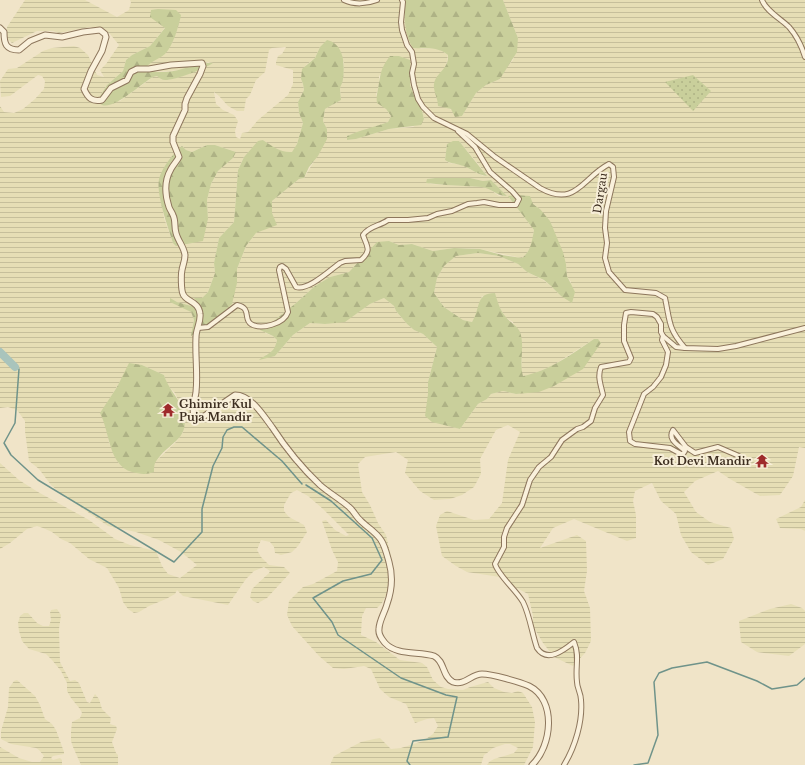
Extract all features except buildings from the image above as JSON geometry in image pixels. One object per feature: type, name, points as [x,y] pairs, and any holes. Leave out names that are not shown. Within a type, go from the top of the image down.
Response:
[{"type":"street","points":[[344,0],[360,3],[377,0]]},
{"type":"street","points":[[762,0],[768,8],[790,28],[805,57]]},
{"type":"street","name":"Dargau","points":[[403,1],[401,22],[402,30],[407,45],[412,52],[414,64],[412,73],[414,85],[418,99],[423,107],[434,118],[467,134],[494,157],[540,188],[559,195],[568,195],[582,186],[600,168],[609,164],[613,167],[614,177],[606,211],[605,228],[607,243],[605,258],[609,272],[625,290],[656,293],[665,298],[670,328],[676,339],[685,348]]},
{"type":"street","points":[[0,28],[4,32],[4,40],[6,45],[12,50],[19,50],[30,41],[45,35],[62,37],[100,30],[106,37],[102,51],[91,71],[84,89],[87,96],[95,101],[102,100],[111,88],[127,80],[131,72],[137,69],[202,63],[203,66],[200,74],[187,98],[185,110],[173,136],[173,142],[179,156],[166,181],[167,200],[173,215],[175,224],[174,228],[182,245],[185,256],[185,263],[181,270],[182,293],[200,310],[200,319],[196,336],[197,374],[193,414],[196,418],[200,419],[235,395],[245,397],[258,407],[282,442],[310,475],[330,493],[350,507],[359,520],[381,539],[390,565],[393,581],[388,603],[379,629],[382,638],[391,648],[435,657],[441,662],[448,678],[454,682],[462,683],[476,675],[482,674],[528,686],[538,692],[548,714],[548,728],[541,753],[532,765]]},
{"type":"street","points":[[198,328],[208,327],[238,305],[242,306],[246,310],[248,320],[252,324],[258,326],[279,323],[288,312],[279,270],[280,267],[282,266],[286,269],[296,287],[307,286],[340,263],[345,261],[361,260],[368,251],[368,246],[363,235],[370,228],[388,220],[428,218],[477,202],[499,205],[516,205],[518,199],[512,191],[490,172],[475,147],[455,128]]},
{"type":"street","points":[[564,765],[573,747],[582,707],[580,692],[577,684],[578,652],[574,642],[562,652],[556,654],[545,655],[540,653],[537,648],[524,603],[498,571],[495,564],[504,547],[504,537],[507,528],[519,510],[530,480],[538,467],[551,457],[562,440],[591,421],[595,408],[603,395],[599,380],[601,367],[629,362],[631,358],[624,341],[626,313],[653,314],[657,317],[661,324],[661,332],[663,336],[662,340],[668,352],[666,366],[661,377],[644,394],[629,432],[630,441],[635,444],[670,448],[683,454],[685,451],[674,442],[671,436],[673,430],[686,448],[695,453],[718,447],[739,456]]},
{"type":"street","points":[[663,336],[676,347],[718,349],[805,328]]},
{"type":"shaded area","points":[[25,0],[85,0],[117,17],[129,10],[130,0],[405,0],[404,14],[409,42],[421,49],[435,48],[448,55],[437,97],[438,102],[462,116],[476,93],[486,85],[500,79],[513,60],[518,38],[503,0],[805,0],[805,448],[799,447],[793,476],[780,495],[760,496],[718,471],[695,481],[684,492],[696,512],[710,522],[731,528],[734,539],[723,559],[708,565],[691,552],[681,535],[676,514],[661,501],[652,483],[635,491],[633,501],[636,515],[636,538],[627,541],[574,519],[553,528],[540,548],[577,535],[586,541],[587,571],[584,591],[590,608],[591,641],[585,653],[573,666],[554,657],[543,643],[533,626],[533,616],[528,594],[509,584],[500,577],[467,572],[442,556],[436,526],[440,515],[447,511],[474,520],[489,519],[502,503],[508,460],[520,432],[508,425],[496,430],[480,459],[481,474],[474,487],[462,495],[450,499],[434,500],[420,491],[405,473],[408,460],[396,452],[365,457],[358,464],[362,492],[386,535],[393,569],[393,581],[382,603],[377,608],[366,608],[362,616],[361,635],[376,642],[400,660],[422,663],[427,667],[433,680],[441,687],[463,690],[488,682],[494,688],[504,692],[512,693],[518,691],[523,693],[532,707],[535,722],[533,747],[524,765],[487,765],[494,759],[514,753],[518,748],[510,744],[505,744],[493,748],[484,755],[481,765],[330,765],[334,756],[361,742],[380,738],[391,749],[401,748],[423,741],[433,734],[438,726],[434,718],[415,723],[406,704],[389,697],[380,689],[371,669],[364,666],[344,669],[333,668],[319,656],[292,626],[287,615],[289,601],[303,587],[313,584],[337,571],[338,562],[332,550],[322,521],[326,520],[335,530],[346,536],[349,535],[308,496],[297,490],[291,493],[284,505],[284,511],[289,517],[304,525],[307,532],[292,552],[281,555],[275,553],[274,547],[270,542],[261,540],[257,550],[261,557],[269,565],[284,567],[290,573],[267,598],[258,603],[253,601],[250,597],[252,589],[270,571],[264,567],[254,571],[246,579],[228,605],[183,596],[177,590],[175,594],[166,599],[134,613],[128,609],[123,602],[119,588],[107,568],[89,559],[70,543],[61,539],[52,532],[37,526],[27,529],[0,549],[0,463],[19,480],[89,520],[115,539],[130,545],[156,551],[162,566],[168,574],[180,578],[197,565],[181,552],[159,540],[136,532],[108,526],[60,493],[51,485],[39,469],[29,461],[25,421],[17,410],[8,407],[0,408],[0,106],[4,112],[14,113],[23,109],[44,89],[45,81],[42,76],[38,75],[10,96],[1,97],[0,81],[8,69],[17,68],[43,51],[52,48],[74,46],[80,48],[88,55],[97,75],[104,77],[100,70],[119,45],[110,34],[103,29],[90,27],[59,33],[53,31],[37,31],[12,43],[6,37],[7,27]],"holes":[[[159,24],[179,25],[172,43],[148,64],[145,69],[150,72],[181,70],[208,62],[213,63],[180,77],[166,80],[157,76],[153,77],[120,101],[97,101],[107,85],[123,71],[126,60],[132,55],[150,46],[165,27]],[[286,47],[282,54],[278,56],[276,65],[293,70],[293,84],[288,95],[258,120],[248,132],[242,133],[240,139],[236,137],[235,131],[238,121],[234,115],[223,110],[216,104],[214,92],[228,106],[237,111],[244,111],[246,99],[250,95],[256,80],[265,72],[269,50],[272,48]],[[320,47],[344,62],[343,79],[340,88],[341,100],[325,109],[323,121],[327,129],[323,146],[304,178],[299,179],[272,201],[272,213],[263,230],[256,233],[246,246],[237,269],[237,283],[193,325],[194,320],[191,312],[170,299],[195,307],[198,303],[195,298],[202,298],[208,292],[215,273],[214,263],[219,238],[234,222],[238,170],[244,157],[251,149],[263,140],[274,148],[286,153],[292,153],[297,144],[303,123],[299,113],[298,102],[304,90],[301,79],[306,65],[315,58]],[[399,56],[406,59],[411,78],[410,85],[415,98],[420,103],[424,119],[413,127],[389,129],[356,139],[347,140],[347,136],[388,122],[391,116],[376,95],[379,84],[379,76]],[[459,141],[487,176],[483,176],[462,165],[449,163],[445,160],[447,144]],[[207,145],[215,145],[236,152],[233,158],[218,171],[211,184],[207,200],[208,219],[205,229],[173,243],[164,218],[160,191],[182,146],[186,150],[192,152]],[[470,178],[483,181],[491,180],[507,196],[499,196],[488,188],[482,187],[430,184],[427,179]],[[516,195],[540,209],[566,264],[567,276],[571,282],[561,296],[543,280],[527,272],[518,264],[499,256],[478,253],[456,256],[444,266],[437,278],[434,293],[444,307],[463,320],[472,322],[476,316],[482,296],[499,306],[505,317],[513,322],[522,359],[521,371],[523,376],[533,374],[552,366],[594,339],[563,380],[554,386],[516,394],[503,391],[491,394],[487,399],[478,404],[460,429],[445,425],[428,394],[428,382],[437,347],[423,334],[414,330],[407,324],[396,311],[394,306],[384,298],[370,304],[353,316],[325,324],[310,323],[293,335],[275,356],[265,355],[272,353],[275,349],[277,340],[273,336],[265,333],[270,324],[315,286],[330,277],[349,272],[368,253],[389,241],[399,245],[412,244],[433,251],[454,248],[480,249],[522,258],[532,245],[534,230],[509,197]],[[142,365],[164,375],[167,385],[175,393],[185,420],[183,432],[177,441],[156,461],[119,464],[109,443],[105,422],[101,413],[121,380]]]},
{"type":"shaded area","points":[[805,500],[805,531],[801,529],[780,528],[776,519],[801,507]]},
{"type":"shaded area","points":[[791,604],[802,608],[805,611],[805,644],[789,656],[757,652],[741,642],[739,621],[770,609]]},
{"type":"shaded area","points":[[57,609],[61,615],[59,629],[60,662],[70,681],[75,680],[79,683],[87,702],[90,703],[95,694],[99,699],[102,709],[111,718],[110,724],[116,726],[117,729],[112,742],[118,755],[118,765],[81,765],[71,741],[71,732],[72,722],[80,718],[82,713],[67,691],[67,683],[61,671],[52,660],[46,654],[29,649],[22,641],[18,623],[20,616],[24,613],[28,613],[37,623],[43,626],[49,626],[51,620],[51,610]]},
{"type":"shaded area","points":[[17,680],[35,696],[45,719],[52,724],[56,730],[64,754],[53,756],[51,758],[53,760],[60,758],[62,760],[62,765],[0,765],[0,747],[19,758],[32,762],[40,762],[44,756],[36,748],[11,744],[1,739],[1,731],[8,707],[9,688],[14,681]]},
{"type":"green space","points":[[405,0],[503,0],[518,38],[517,52],[500,79],[486,85],[476,93],[462,116],[455,117],[451,109],[438,106],[434,84],[435,80],[447,64],[448,55],[436,49],[413,48],[406,31]]},
{"type":"green space","points":[[151,10],[176,10],[181,15],[180,20],[171,46],[165,54],[149,64],[145,69],[154,72],[169,72],[202,64],[213,63],[197,71],[170,80],[161,79],[157,76],[153,77],[121,100],[113,104],[102,105],[97,101],[107,85],[123,71],[126,60],[132,55],[150,46],[165,28],[150,17]]},
{"type":"green space","points":[[327,40],[333,42],[340,50],[344,67],[343,80],[340,88],[341,100],[325,109],[323,121],[327,129],[327,139],[318,156],[309,167],[304,178],[299,179],[272,201],[272,213],[277,225],[256,233],[246,246],[237,269],[237,283],[232,304],[208,326],[191,336],[194,320],[191,312],[170,302],[170,298],[177,302],[195,307],[198,303],[194,298],[202,298],[208,292],[215,273],[214,263],[219,238],[234,222],[238,170],[244,157],[258,141],[263,140],[280,150],[292,152],[297,144],[303,123],[299,113],[298,102],[304,90],[301,79],[302,69],[315,58],[320,47]]},
{"type":"green space","points":[[390,56],[399,56],[410,60],[410,85],[415,98],[420,103],[424,119],[421,125],[389,129],[356,139],[347,140],[347,136],[388,122],[391,116],[386,109],[377,103],[377,93],[381,72]]},
{"type":"green space","points":[[693,75],[711,91],[693,111],[665,82]]},
{"type":"green space","points":[[453,141],[459,141],[487,176],[481,175],[463,166],[445,160],[447,144]]},
{"type":"green space","points":[[207,145],[215,145],[236,152],[233,158],[218,171],[211,184],[207,200],[208,219],[203,241],[176,246],[173,243],[163,211],[159,194],[159,179],[168,161],[182,146],[186,150],[192,152]]},
{"type":"green space","points":[[470,178],[483,181],[491,180],[507,196],[500,195],[482,187],[426,183],[427,179]]},
{"type":"green space","points":[[508,196],[530,196],[533,204],[540,209],[550,221],[563,252],[567,276],[575,292],[572,303],[561,296],[544,280],[527,272],[518,264],[499,256],[478,253],[456,256],[444,266],[437,278],[434,293],[444,307],[463,320],[472,322],[481,298],[495,293],[503,314],[517,327],[520,332],[522,343],[523,376],[533,374],[551,366],[594,339],[598,339],[601,343],[583,369],[554,386],[539,392],[516,394],[503,391],[491,394],[487,399],[478,404],[460,429],[432,422],[425,416],[428,382],[437,347],[423,334],[414,330],[407,324],[396,311],[394,306],[384,298],[370,304],[345,322],[325,324],[310,323],[293,335],[275,356],[259,360],[273,350],[277,340],[273,336],[260,330],[261,326],[270,324],[315,286],[330,277],[349,272],[377,242],[389,241],[399,245],[412,244],[433,251],[454,248],[480,249],[502,255],[522,258],[532,242],[534,230]]},
{"type":"green space","points":[[129,363],[142,365],[164,375],[182,408],[185,418],[185,427],[182,433],[156,461],[154,472],[148,474],[132,472],[124,468],[118,462],[111,447],[100,413],[117,387]]},
{"type":"waterway","points":[[0,352],[15,367]]},
{"type":"waterway","points":[[19,369],[15,423],[4,443],[11,455],[38,480],[174,562],[202,532],[202,509],[213,466],[222,448],[223,437],[227,430],[234,427],[242,427],[282,461],[302,484]]},
{"type":"waterway","points":[[306,485],[331,501],[372,538],[382,560],[371,574],[343,581],[313,598],[332,622],[338,635],[401,678],[446,695],[457,697],[448,737],[413,741],[407,761],[410,765]]},
{"type":"waterway","points":[[634,765],[648,763],[658,735],[654,682],[659,673],[672,668],[707,662],[757,681],[772,689],[797,685],[805,678]]},
{"type":"place","name":"Ghimire Kul Puja Mandir","points":[[168,410]]},
{"type":"place","name":"Kot Devi Mandir","points":[[762,461]]}]
